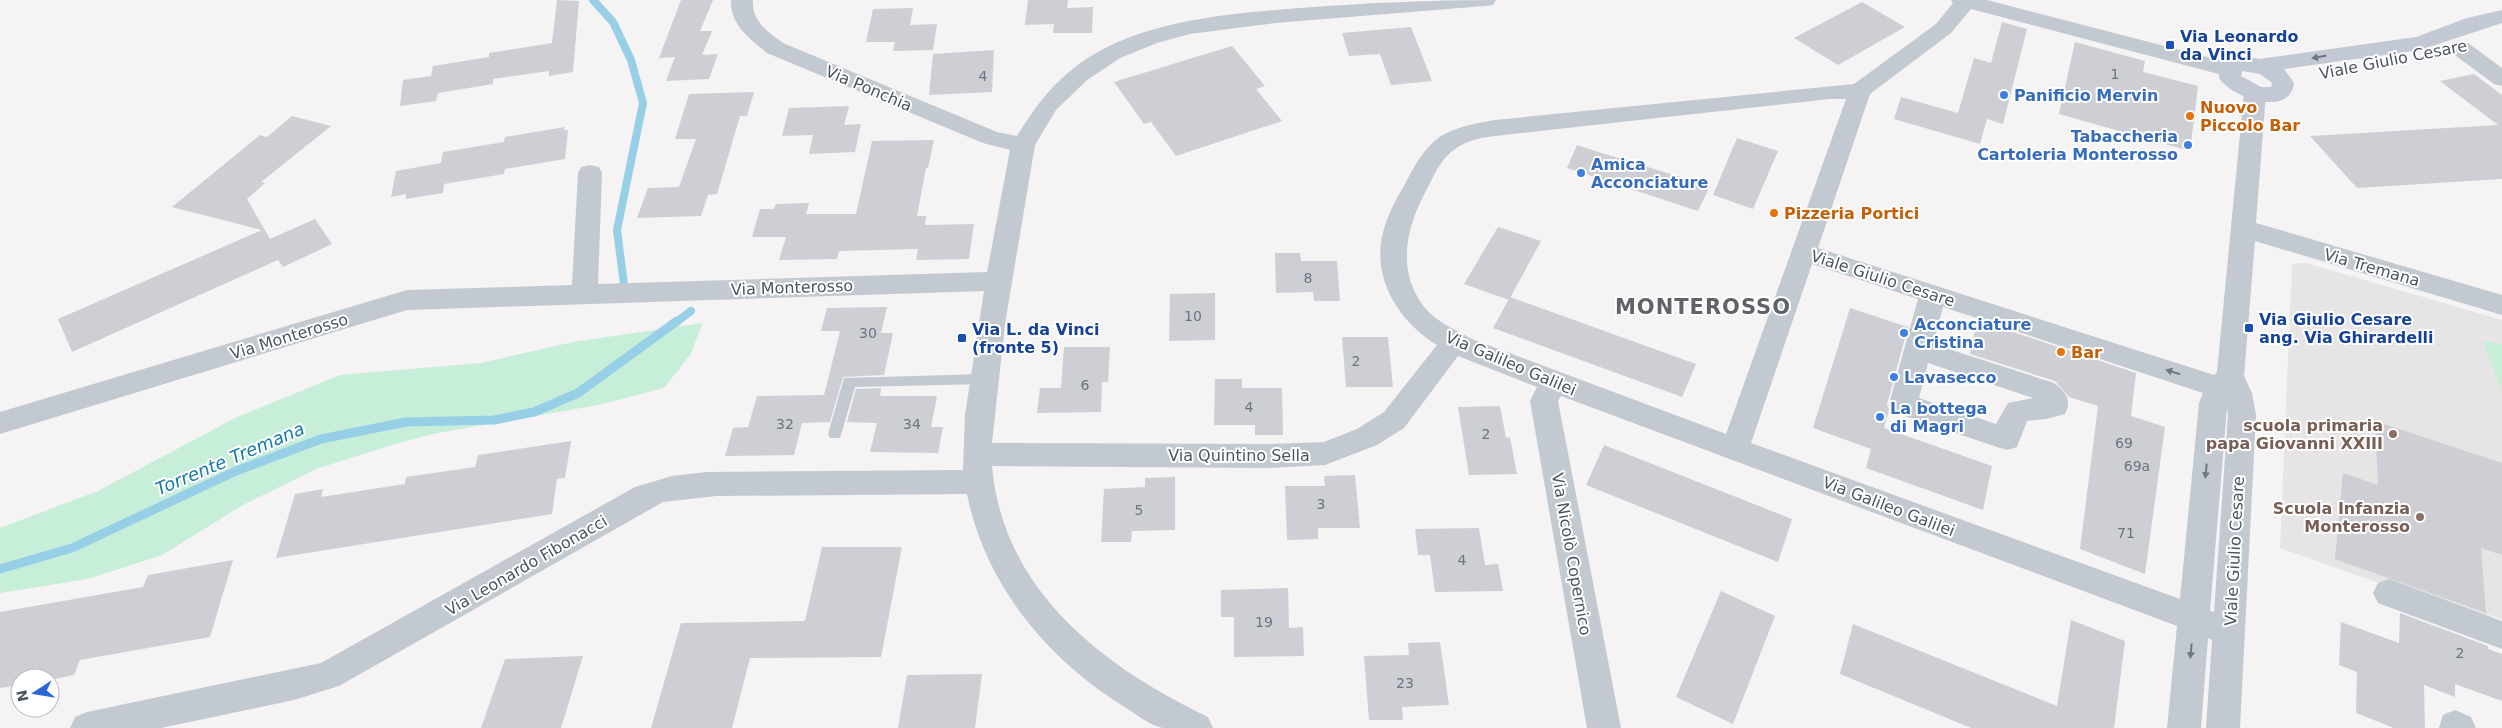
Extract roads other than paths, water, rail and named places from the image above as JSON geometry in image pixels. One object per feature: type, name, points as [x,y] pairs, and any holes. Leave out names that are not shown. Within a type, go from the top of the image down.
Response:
[{"type":"street","name":"Via Ponchia","points":[[742,0],[743,18],[753,31],[775,48],[991,138],[1023,145]]},
{"type":"street","points":[[1196,728],[1163,714],[1080,657],[1044,620],[1017,583],[997,544],[986,513],[978,468],[984,379],[1023,145],[1051,100],[1088,66],[1128,46],[1158,35],[1218,22],[1440,1],[1485,0]]},
{"type":"street","points":[[1735,448],[1860,91],[1872,78],[1937,35],[1960,10],[1964,0],[2230,70],[2229,73],[2234,82],[2255,93]]},
{"type":"street","name":"Viale Giulio Cesare","points":[[2230,70],[2241,64],[2260,66],[2345,52],[2420,43],[2475,22],[2502,16]]},
{"type":"street","name":"Viale Giulio Cesare","points":[[2184,728],[2213,403],[2225,381],[2255,93],[2268,94],[2279,92],[2283,83],[2301,76],[2354,65],[2396,60],[2460,48],[2502,32]]},
{"type":"street","points":[[2460,48],[2502,79]]},
{"type":"street","points":[[2260,66],[2272,72],[2283,83]]},
{"type":"street","name":"Via Galileo Galilei","points":[[1860,91],[1830,92],[1495,128],[1466,134],[1444,146],[1430,159],[1396,224],[1392,249],[1396,280],[1414,312],[1432,328],[1454,342],[1554,382],[2230,632]]},
{"type":"street","points":[[585,293],[590,173]]},
{"type":"street","name":"Via Tremana","points":[[2242,228],[2502,305]]},
{"type":"street","name":"Viale Giulio Cesare","points":[[1803,252],[1933,294],[2225,381],[2238,393],[2242,415],[2223,728]]},
{"type":"street","name":"Via Monterosso","points":[[0,423],[408,300],[1000,281]]},
{"type":"street","points":[[1917,348],[2044,391],[2054,398],[2055,406],[2046,409],[2033,407],[2018,411],[2010,422],[2007,439],[1903,404],[1917,348],[1933,294]]},
{"type":"street","name":"Via Quintino Sella","points":[[978,468],[1325,453],[1367,437],[1394,420],[1454,342]]},
{"type":"street","name":"Via Nicolò Copernico","points":[[1554,382],[1544,401],[1604,728]]},
{"type":"street","name":"Via Leonardo Fibonacci","points":[[87,728],[327,676],[355,662],[646,496],[662,489],[683,485],[978,468]]},
{"type":"street","points":[[2388,593],[2502,635]]},
{"type":"lane","points":[[835,434],[849,382],[984,379]]},
{"type":"waterway","points":[[593,0],[613,22],[631,60],[643,103],[617,230],[625,292]]},
{"type":"waterway","name":"Torrente Tremana","points":[[675,323],[691,311]]},
{"type":"waterway","name":"Torrente Tremana","points":[[0,569],[72,548],[236,471],[321,439],[406,422],[494,420],[534,412],[578,393],[677,321]]},
{"type":"place","name":"Via Leonardo da Vinci","points":[[2170,45]]},
{"type":"place","name":"Panificio Mervin","points":[[2004,95]]},
{"type":"place","name":"Nuovo Piccolo Bar","points":[[2190,116]]},
{"type":"place","name":"Tabaccheria Cartoleria Monterosso","points":[[2188,145]]},
{"type":"place","name":"Amica Acconciature","points":[[1581,173]]},
{"type":"place","name":"Pizzeria Portici","points":[[1774,213]]},
{"type":"place","name":"Via Giulio Cesare ang. Via Ghirardelli","points":[[2249,328]]},
{"type":"place","name":"Acconciature Cristina","points":[[1904,333]]},
{"type":"place","name":"Via L. da Vinci (fronte 5)","points":[[962,338]]},
{"type":"place","name":"Bar","points":[[2061,352]]},
{"type":"place","name":"Lavasecco","points":[[1894,377]]},
{"type":"place","name":"La bottega di Magri","points":[[1880,417]]},
{"type":"place","name":"scuola primaria papa Giovanni XXIII","points":[[2393,434]]},
{"type":"place","name":"Scuola Infanzia Monterosso","points":[[2420,517]]},
{"type":"district","name":"MONTEROSSO","points":[[1703,307]]}]
